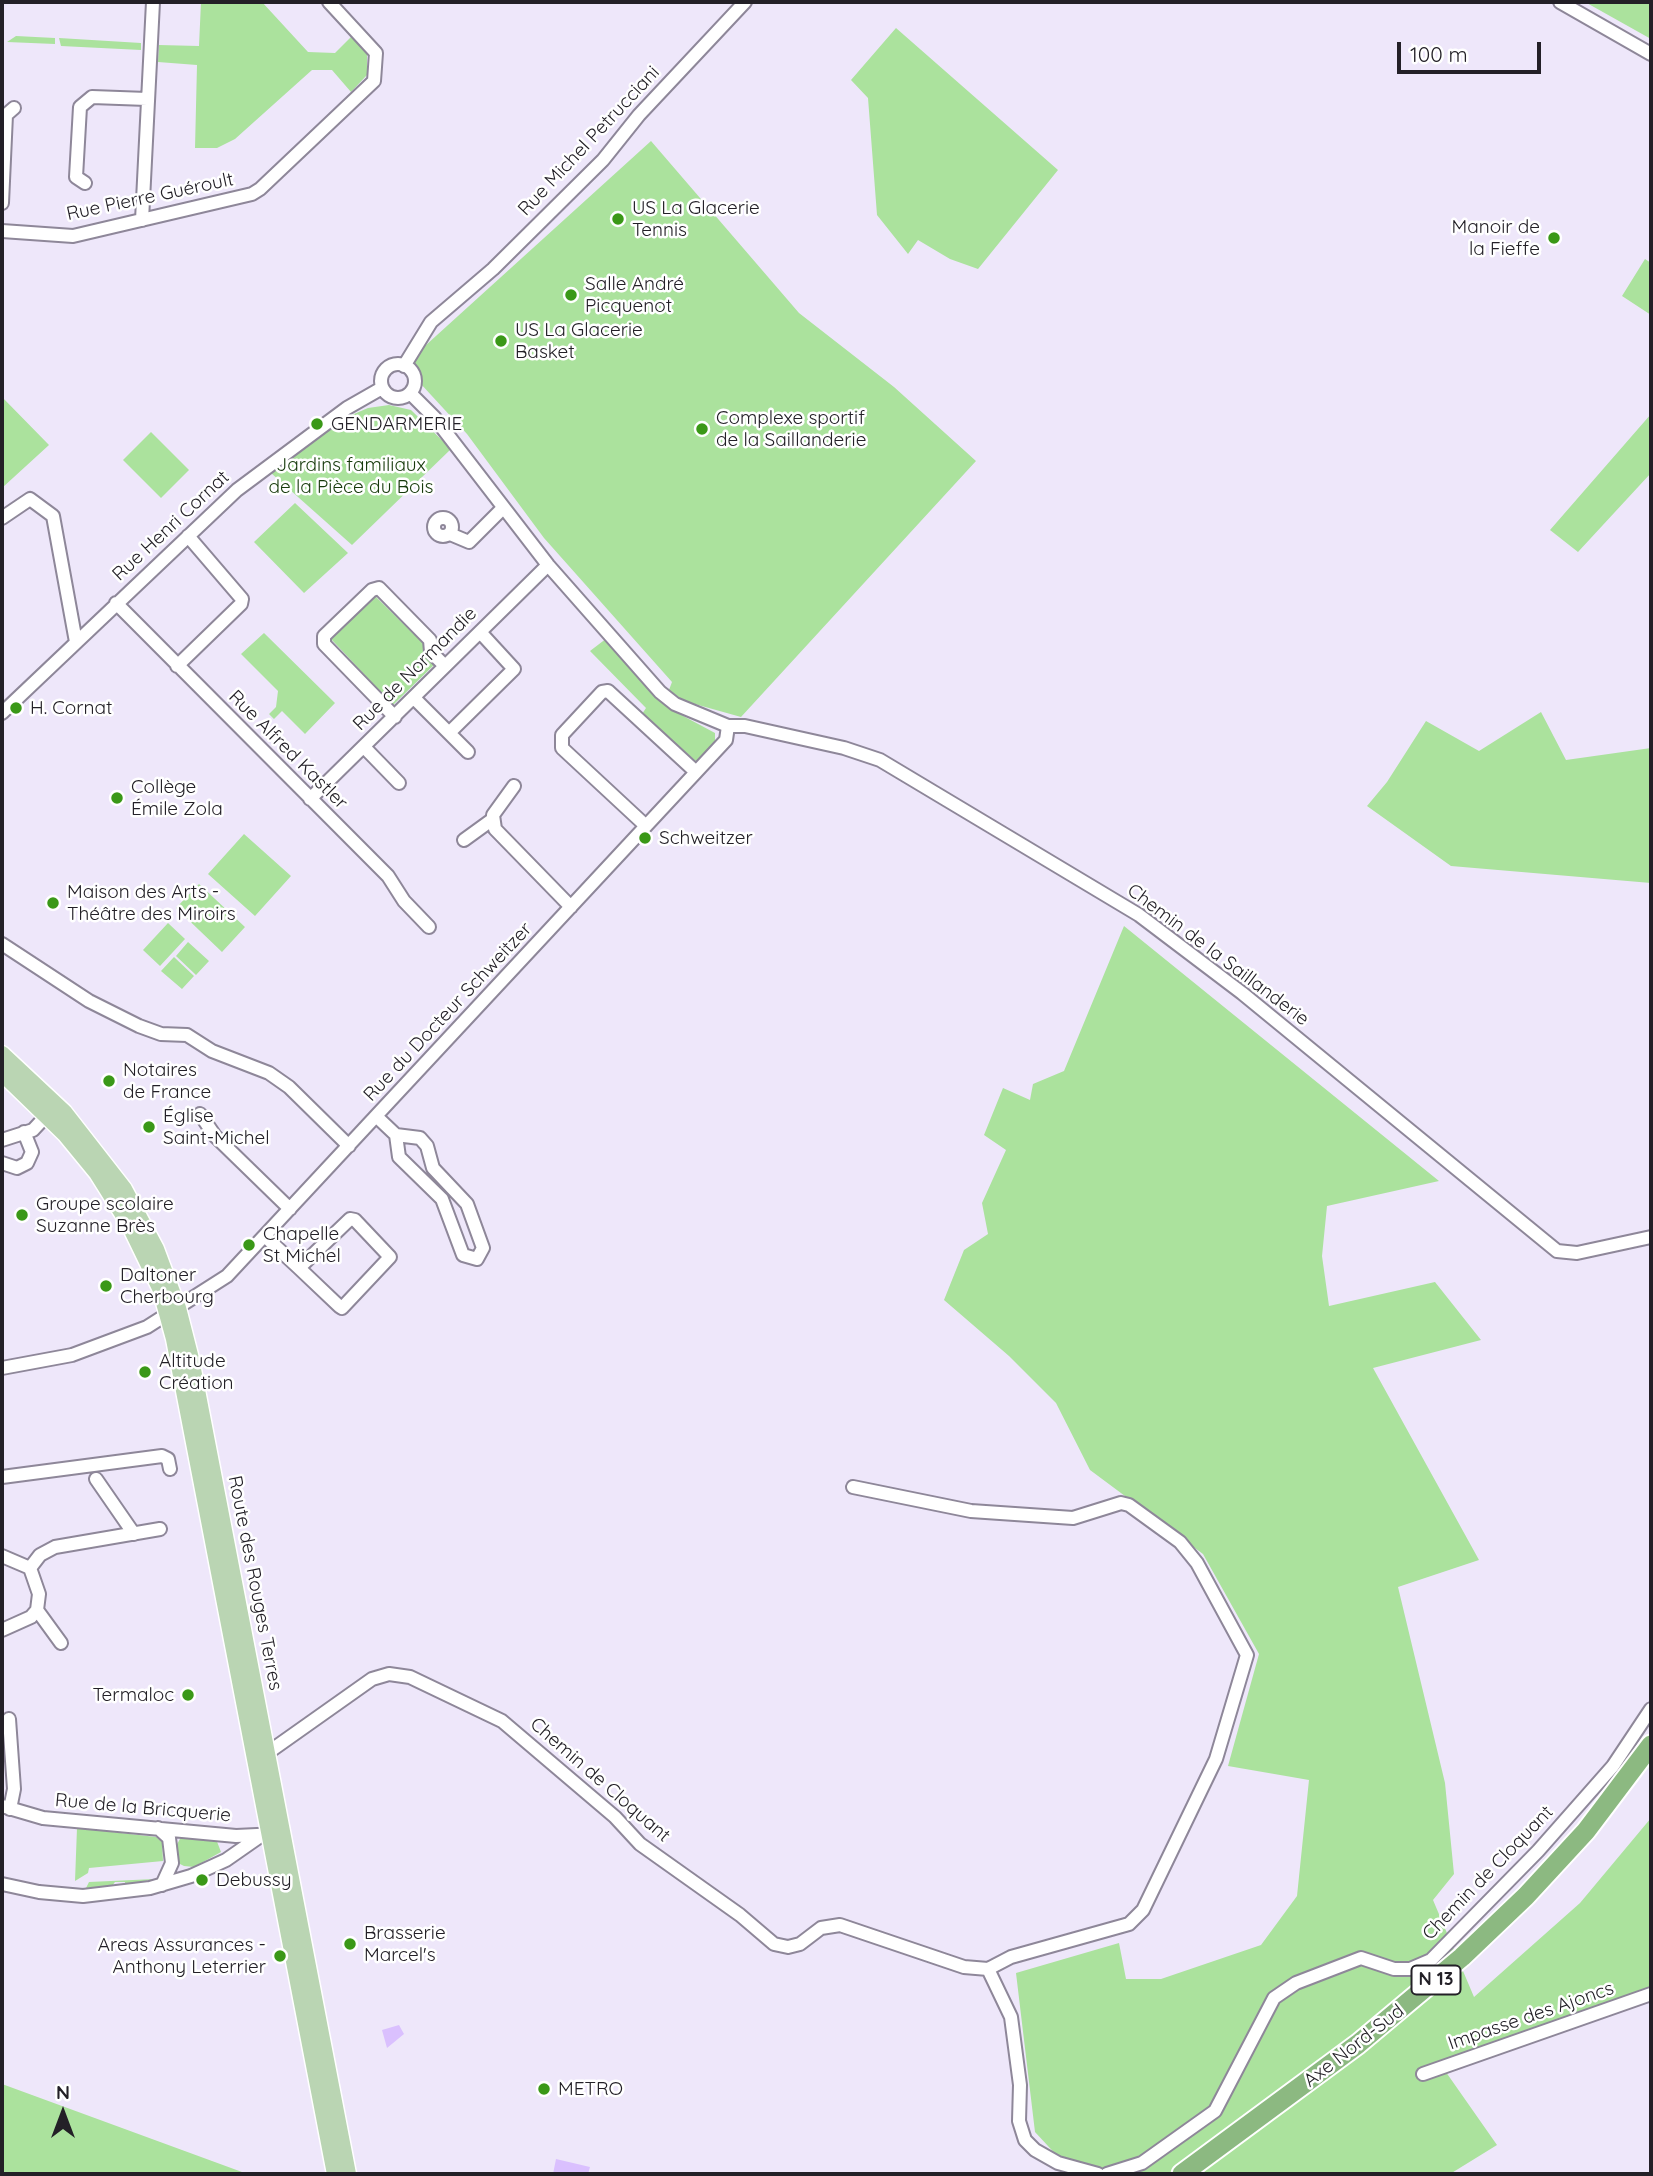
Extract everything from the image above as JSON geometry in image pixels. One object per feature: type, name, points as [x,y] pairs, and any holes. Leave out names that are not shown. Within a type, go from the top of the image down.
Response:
[{"type":"highway","name":"Axe Nord-Sud","points":[[1182,2174],[1358,2044],[1462,1957],[1526,1896],[1586,1831],[1651,1745]]},
{"type":"highway","name":"Axe Nord-Sud","points":[[1202,2174],[1364,2054],[1485,1951],[1587,1842],[1651,1763]]},
{"type":"main road","name":"Route des Rouges Terres","points":[[2,1054],[64,1112],[124,1189],[156,1249],[173,1312],[335,2174]]},
{"type":"main road","name":"Route des Rouges Terres","points":[[2,1073],[47,1115],[82,1153],[129,1224],[173,1312],[191,1359],[266,1754],[270,1835],[348,2174]]},
{"type":"street","points":[[142,220],[153,2]]},
{"type":"street","name":"Rue Pierre Guéroult","points":[[2,231],[73,236],[252,194],[374,81],[376,53],[329,2]]},
{"type":"street","name":"Rue Michel Petrucciani","points":[[404,366],[431,322],[493,269],[603,160],[648,105],[745,2]]},
{"type":"street","points":[[1560,2],[1651,54]]},
{"type":"street","points":[[86,183],[76,177],[80,107],[92,97],[147,99]]},
{"type":"street","points":[[2,203],[6,115],[13,108]]},
{"type":"street","points":[[404,366],[415,379],[410,393],[394,398],[382,388],[382,374],[387,367],[404,366]]},
{"type":"street","name":"Rue Henri Cornat","points":[[2,713],[116,603],[269,464],[354,403],[382,388]]},
{"type":"street","points":[[410,393],[434,417],[548,565],[660,692],[692,714],[728,726]]},
{"type":"street","points":[[2,518],[30,499],[53,516],[76,642]]},
{"type":"street","points":[[450,534],[469,542],[503,508]]},
{"type":"street","points":[[177,666],[241,604],[242,598],[188,536]]},
{"type":"street","name":"Rue de Normandie","points":[[310,799],[548,565]]},
{"type":"street","points":[[395,717],[324,644],[324,636],[372,590],[379,588],[430,640],[431,652],[445,666]]},
{"type":"street","name":"Rue Alfred Kastler","points":[[116,603],[387,877],[404,901],[429,927]]},
{"type":"street","points":[[449,733],[514,669],[480,632]]},
{"type":"street","points":[[646,826],[562,748],[562,735],[602,692],[608,691],[696,772]]},
{"type":"street","points":[[414,698],[468,752]]},
{"type":"street","name":"Rue du Docteur Schweitzer","points":[[2,1368],[72,1355],[173,1312],[187,1299],[216,1285],[267,1237],[290,1209],[726,740],[728,726]]},
{"type":"street","name":"Chemin de la Saillanderie","points":[[728,726],[745,726],[844,748],[880,760],[1139,915],[1242,993],[1556,1251],[1577,1253],[1651,1237]]},
{"type":"street","points":[[364,747],[399,783]]},
{"type":"street","points":[[464,840],[493,819],[514,786]]},
{"type":"street","points":[[493,819],[495,829],[571,907]]},
{"type":"street","points":[[2,944],[89,1001],[139,1026],[161,1034],[187,1035],[212,1051],[269,1073],[289,1087],[349,1146]]},
{"type":"street","points":[[200,1114],[215,1136],[290,1209]]},
{"type":"street","points":[[2,1140],[33,1129],[47,1115]]},
{"type":"street","points":[[377,1116],[396,1135],[399,1157],[442,1199],[463,1255],[477,1259],[483,1248],[467,1204],[433,1168],[427,1146],[420,1138],[396,1135]]},
{"type":"street","points":[[2,1164],[17,1168],[27,1163],[32,1152],[24,1132]]},
{"type":"street","points":[[267,1237],[299,1268],[342,1308],[390,1257],[355,1220],[345,1221],[299,1268]]},
{"type":"street","points":[[2,1477],[162,1455],[168,1459],[170,1469]]},
{"type":"street","points":[[96,1479],[134,1534]]},
{"type":"street","points":[[853,1487],[971,1511],[1073,1518],[1121,1503],[1129,1505],[1180,1542],[1197,1563],[1247,1655],[1216,1759],[1143,1910],[1129,1924],[1011,1957],[988,1969],[1012,2017],[1020,2085],[1019,2122],[1025,2140],[1035,2150],[1058,2163],[1098,2174]]},
{"type":"street","points":[[30,1568],[48,1549],[160,1530]]},
{"type":"street","points":[[2,1556],[30,1568],[39,1594],[37,1610],[31,1617],[2,1630]]},
{"type":"street","points":[[37,1610],[61,1643]]},
{"type":"street","name":"Chemin de Cloquant","points":[[266,1754],[372,1679],[389,1674],[410,1677],[502,1721],[615,1816],[640,1844],[740,1915],[774,1944],[788,1947],[800,1944],[821,1928],[840,1925],[964,1967],[988,1969]]},
{"type":"street","name":"Chemin de Cloquant","points":[[1108,2174],[1142,2162],[1215,2111],[1274,1998],[1296,1983],[1361,1958],[1394,1969],[1410,1969],[1431,1960],[1538,1851],[1605,1776],[1651,1709]]},
{"type":"street","points":[[6,1807],[14,1789],[9,1719]]},
{"type":"street","name":"Rue de la Bricquerie","points":[[6,1807],[43,1818],[217,1834],[270,1835]]},
{"type":"street","points":[[159,1828],[169,1838],[172,1863],[163,1885]]},
{"type":"street","points":[[170,1848],[175,1839],[185,1831]]},
{"type":"street","points":[[217,1834],[225,1842],[226,1860]]},
{"type":"street","points":[[2,1884],[39,1892],[83,1896],[163,1885],[226,1860],[270,1835]]},
{"type":"street","points":[[172,1863],[185,1870],[200,1872]]},
{"type":"street","name":"Impasse des Ajoncs","points":[[1423,2074],[1651,1994]]},
{"type":"green space","points":[[201,2],[262,2],[308,52],[335,53],[352,36],[367,53],[367,75],[351,92],[332,70],[312,70],[235,139],[217,148],[195,148],[197,65],[158,62],[159,45],[199,46]]},
{"type":"green space","points":[[1585,2],[1651,2],[1651,39]]},
{"type":"green space","points":[[896,28],[1058,170],[978,269],[950,259],[918,240],[908,254],[877,215],[868,98],[851,80]]},
{"type":"green space","points":[[16,36],[55,38],[55,44],[7,42]]},
{"type":"green space","points":[[59,38],[141,43],[141,50],[61,46]]},
{"type":"green space","name":"Complexe sportif de la Saillanderie","points":[[651,141],[799,313],[894,387],[976,461],[741,717],[684,701],[669,690],[672,682],[544,538],[467,434],[408,370],[415,355]]},
{"type":"green space","points":[[1645,259],[1651,263],[1651,315],[1622,296]]},
{"type":"green space","points":[[2,397],[49,445],[2,488]]},
{"type":"green space","name":"Jardins familiaux de la Pièce du Bois","points":[[389,405],[411,410],[451,449],[352,545],[271,473],[347,417],[368,408]]},
{"type":"green space","points":[[1651,414],[1651,473],[1578,552],[1550,530]]},
{"type":"green space","points":[[151,432],[189,470],[161,498],[123,460]]},
{"type":"green space","points":[[295,503],[348,553],[304,593],[254,542]]},
{"type":"green space","points":[[375,596],[426,646],[426,656],[435,664],[393,705],[331,639]]},
{"type":"green space","points":[[264,633],[335,703],[305,734],[282,711],[274,719],[269,714],[276,707],[278,691],[241,654]]},
{"type":"green space","points":[[607,638],[672,710],[715,733],[715,744],[698,763],[642,714],[646,708],[590,651]]},
{"type":"green space","points":[[1541,712],[1566,760],[1651,748],[1651,883],[1451,866],[1367,806],[1387,782],[1426,721],[1479,751]]},
{"type":"green space","points":[[244,834],[291,876],[255,916],[208,874]]},
{"type":"green space","points":[[199,884],[245,927],[222,952],[176,908]]},
{"type":"green space","points":[[168,923],[185,939],[160,966],[143,950]]},
{"type":"green space","points":[[1124,926],[1439,1181],[1327,1206],[1322,1256],[1329,1306],[1435,1282],[1481,1340],[1373,1368],[1479,1560],[1398,1587],[1445,1783],[1454,1874],[1433,1900],[1474,1997],[1580,1903],[1651,1818],[1651,1988],[1441,2065],[1497,2145],[1450,2174],[1074,2174],[1035,2132],[1016,1973],[1119,1943],[1126,1979],[1161,1979],[1261,1945],[1297,1896],[1309,1780],[1228,1766],[1259,1654],[1203,1554],[1090,1470],[1056,1403],[1009,1356],[944,1300],[964,1250],[988,1234],[982,1203],[1006,1150],[984,1135],[1003,1088],[1030,1100],[1033,1084],[1064,1071]]},
{"type":"green space","points":[[188,942],[209,961],[196,975],[176,956]]},
{"type":"green space","points":[[174,957],[194,976],[182,989],[161,971]]},
{"type":"green space","points":[[77,1828],[156,1837],[162,1842],[163,1861],[89,1868],[88,1873],[75,1881]]},
{"type":"green space","points":[[181,1837],[216,1839],[221,1852],[194,1867],[184,1866],[178,1863],[175,1848]]},
{"type":"green space","points":[[155,1879],[125,1885],[125,1882],[115,1882],[112,1886],[86,1888],[89,1882]]},
{"type":"green space","points":[[2,2084],[242,2172],[242,2174],[2,2174]]},
{"type":"shaded area","points":[[399,2025],[404,2034],[387,2048],[382,2030]]},
{"type":"shaded area","points":[[556,2159],[590,2167],[588,2174],[553,2174]]},
{"type":"place","name":"US La Glacerie Tennis","points":[[618,219]]},
{"type":"place","name":"Manoir de la Fieffe","points":[[1554,238]]},
{"type":"place","name":"Salle André Picquenot","points":[[571,295]]},
{"type":"place","name":"US La Glacerie Basket","points":[[501,341]]},
{"type":"place","name":"GENDARMERIE","points":[[317,424]]},
{"type":"place","name":"Complexe sportif de la Saillanderie","points":[[702,429]]},
{"type":"place","name":"H. Cornat","points":[[16,708]]},
{"type":"place","name":"Collège Émile Zola","points":[[117,798]]},
{"type":"place","name":"Schweitzer","points":[[645,838]]},
{"type":"place","name":"Maison des Arts - Théâtre des Miroirs","points":[[53,903]]},
{"type":"place","name":"Notaires de France","points":[[109,1081]]},
{"type":"place","name":"Église Saint-Michel","points":[[149,1127]]},
{"type":"place","name":"Groupe scolaire Suzanne Brès","points":[[22,1215]]},
{"type":"place","name":"Chapelle St Michel","points":[[249,1245]]},
{"type":"place","name":"Daltoner Cherbourg","points":[[106,1286]]},
{"type":"place","name":"Altitude Création","points":[[145,1372]]},
{"type":"place","name":"Termaloc","points":[[188,1695]]},
{"type":"place","name":"Debussy","points":[[202,1880]]},
{"type":"place","name":"Brasserie Marcel's","points":[[350,1944]]},
{"type":"place","name":"Areas Assurances - Anthony Leterrier","points":[[280,1956]]},
{"type":"place","name":"METRO","points":[[544,2089]]}]
